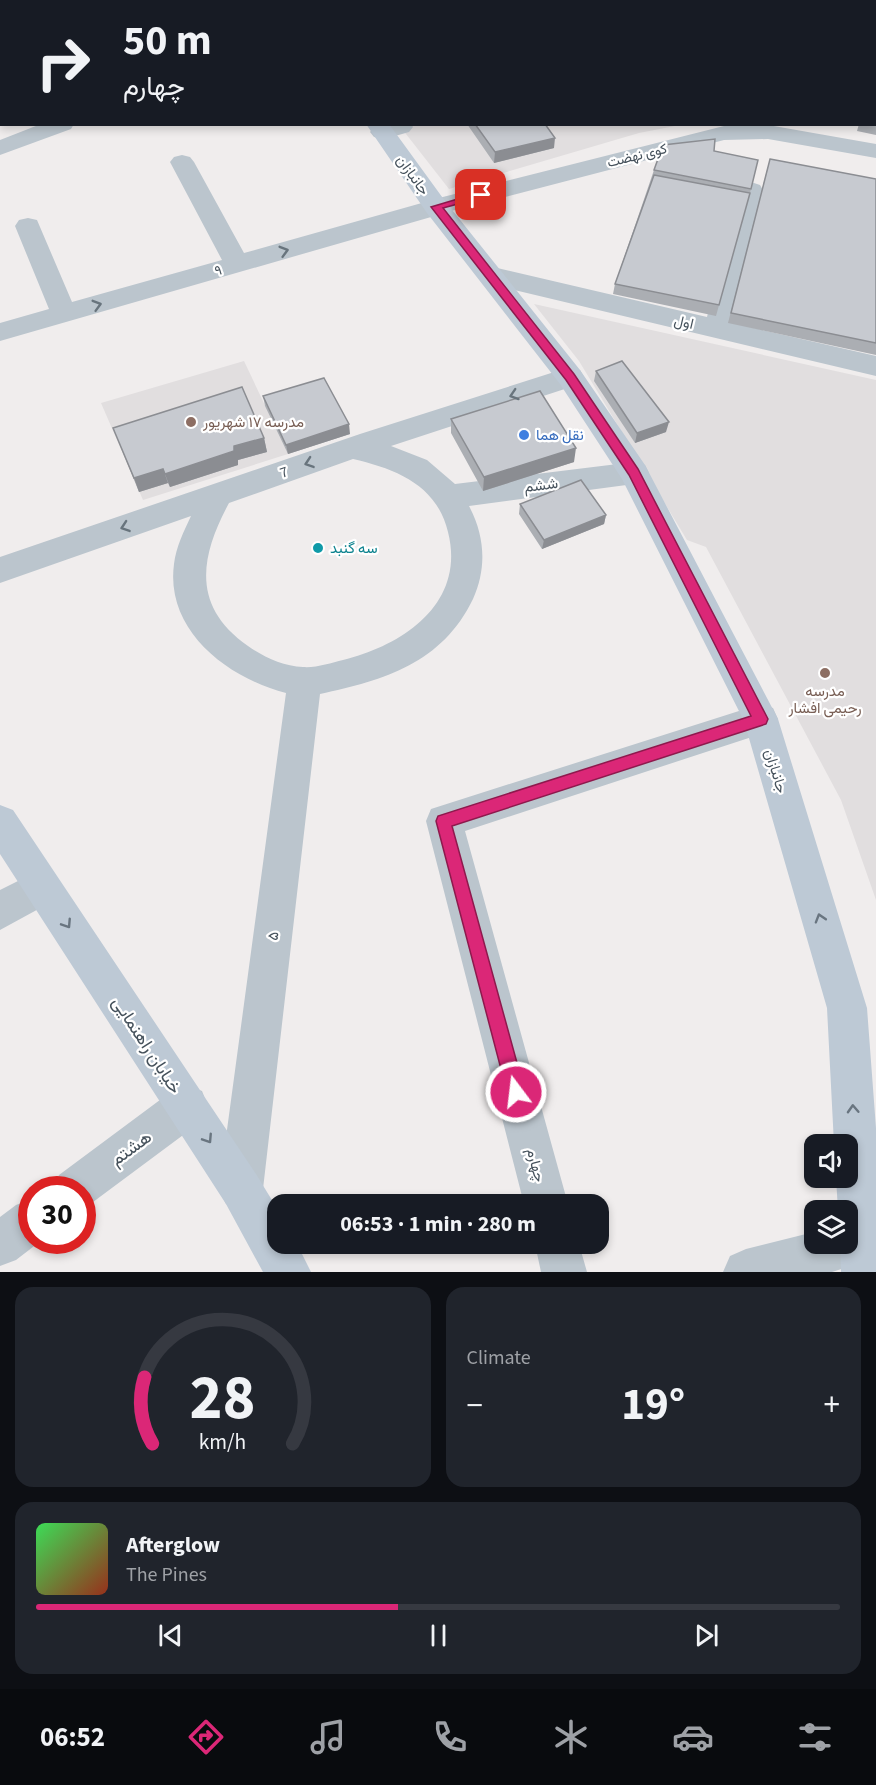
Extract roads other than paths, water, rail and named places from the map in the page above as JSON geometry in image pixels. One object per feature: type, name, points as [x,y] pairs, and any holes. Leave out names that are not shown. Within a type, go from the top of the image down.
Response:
[{"type":"main road","name":"جانبازان","points":[[387,128],[436,207],[493,276],[570,377],[634,472],[760,719],[847,1008],[863,1257]]},
{"type":"main road","name":"خیابان راهنمایی","points":[[0,822],[241,1189],[288,1272]]},
{"type":"street","points":[[0,148],[58,126]]},
{"type":"street","name":"کوی نهضت","points":[[436,207],[722,129],[768,132],[876,151]]},
{"type":"street","points":[[182,162],[238,265]]},
{"type":"street","points":[[717,330],[751,190]]},
{"type":"street","name":"۹","points":[[0,332],[436,207]]},
{"type":"street","points":[[28,226],[64,314]]},
{"type":"street","name":"اول","points":[[493,276],[876,366]]},
{"type":"street","name":"7","points":[[0,570],[353,448],[570,377]]},
{"type":"street","points":[[218,495],[195,536],[187,574],[196,612],[220,645],[257,669],[304,682],[345,675],[392,660],[430,635],[456,602],[467,565],[464,529],[448,497],[427,475],[399,459],[353,448]]},
{"type":"street","name":"ششم","points":[[448,497],[634,472]]},
{"type":"street","name":"۵","points":[[241,1189],[304,682]]},
{"type":"street","name":"چهارم","points":[[543,1194],[444,821],[760,719]]},
{"type":"street","points":[[0,911],[42,887]]},
{"type":"street","name":"هشتم","points":[[93,1176],[187,1106]]},
{"type":"street","points":[[0,1244],[18,1231]]},
{"type":"street","points":[[560,1254],[564,1272]]},
{"type":"street","points":[[746,1272],[863,1257]]},
{"type":"place","name":"مدرسه ۱۷ شهریور","points":[[191,422]]},
{"type":"place","name":"نقل هما","points":[[524,435]]},
{"type":"place","name":"سه گنبد","points":[[318,548]]},
{"type":"place","name":"مدرسه رحیمی افشار","points":[[825,673]]}]
